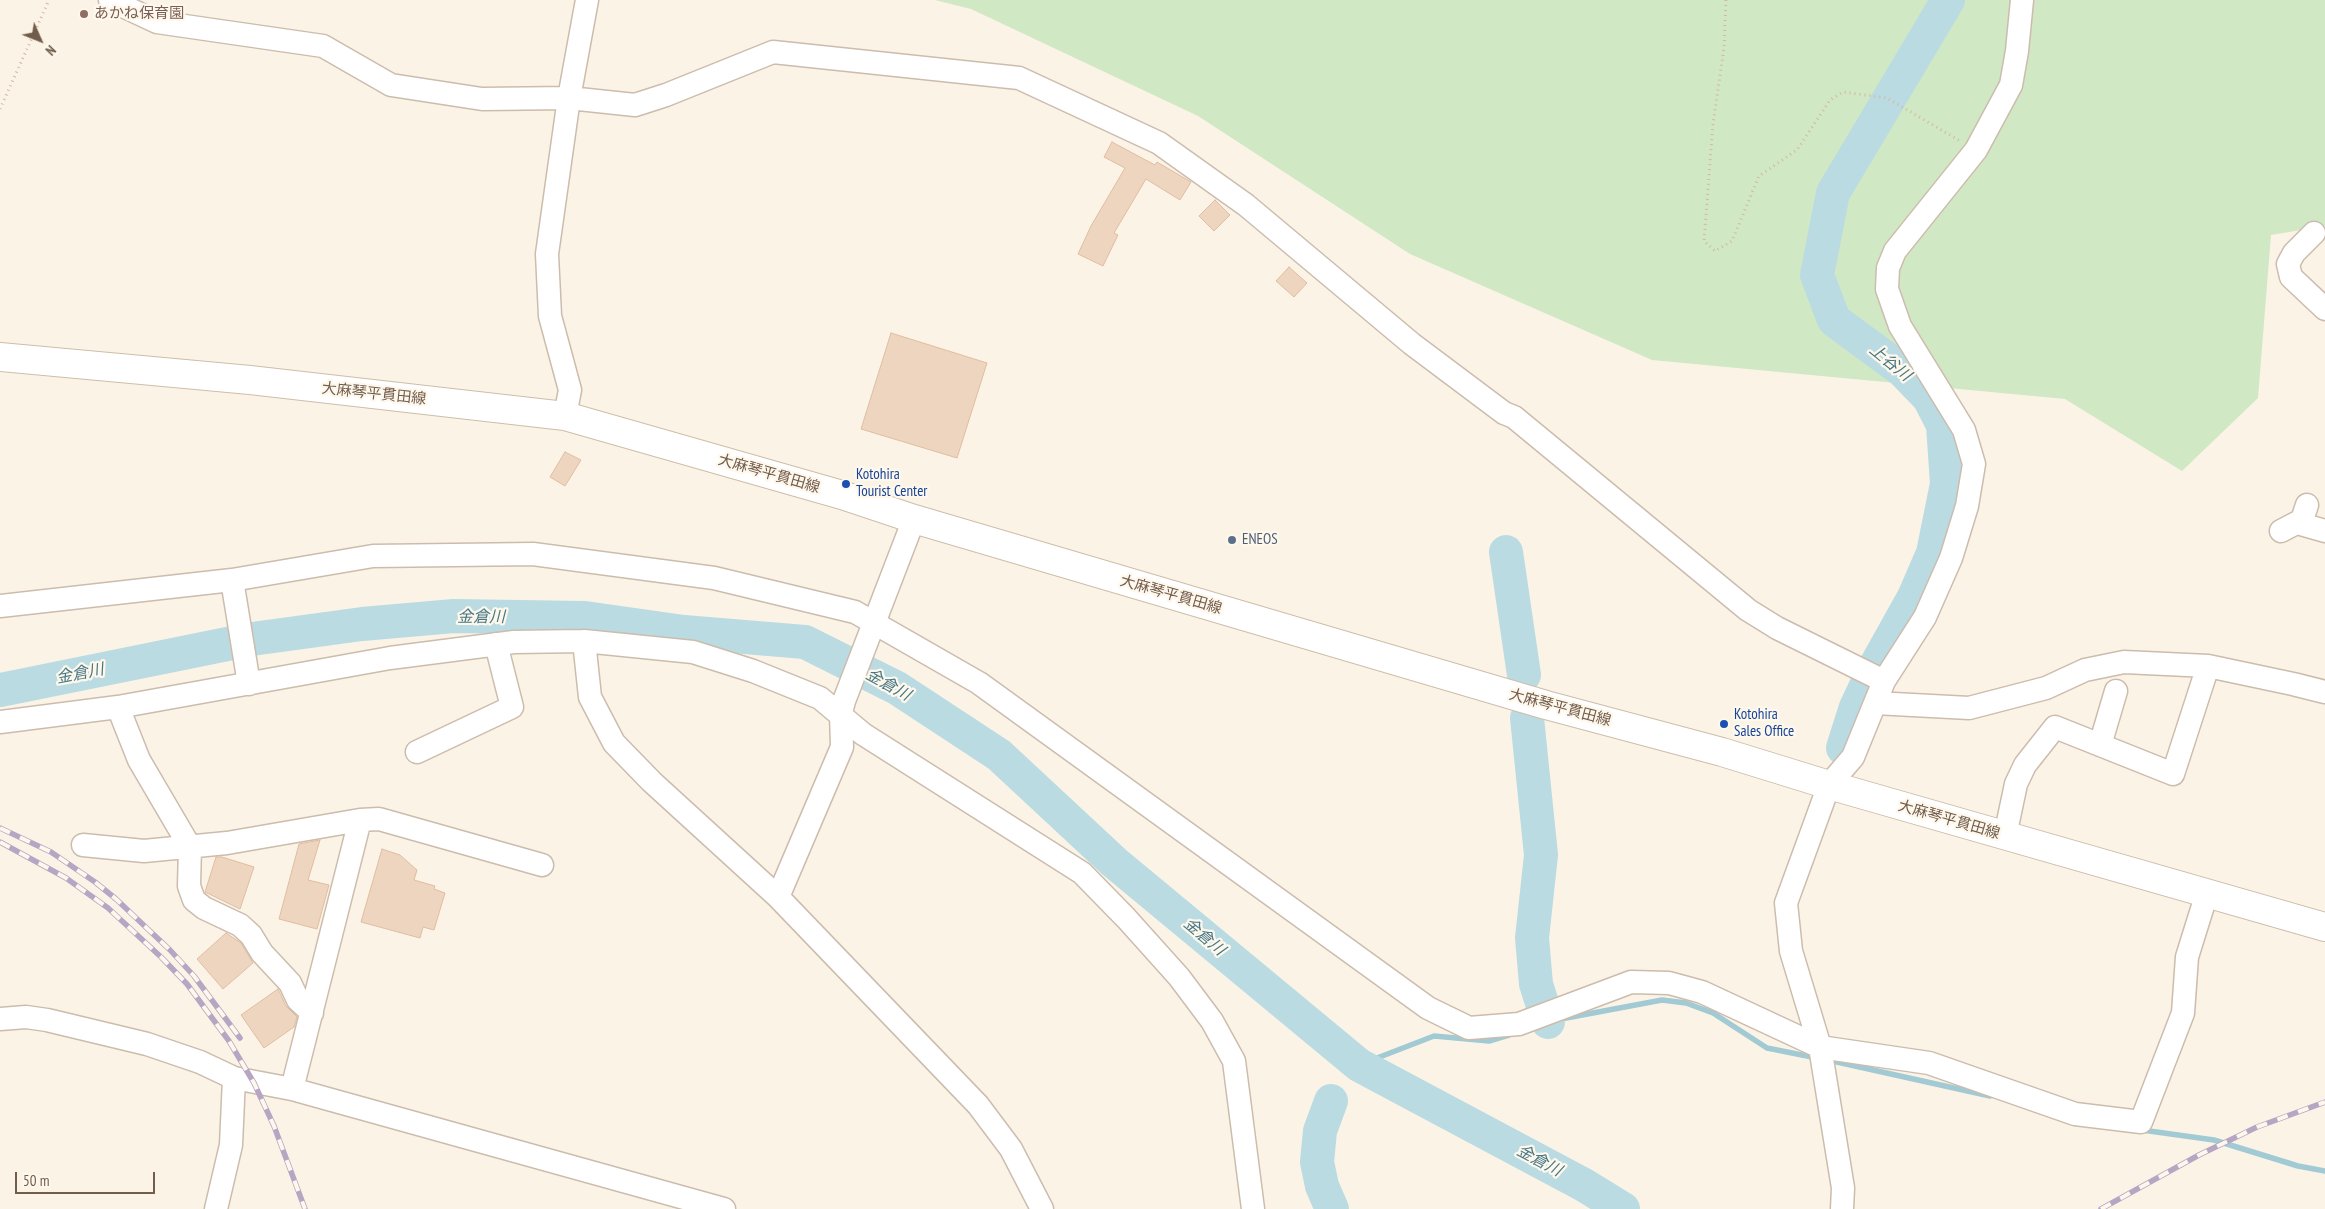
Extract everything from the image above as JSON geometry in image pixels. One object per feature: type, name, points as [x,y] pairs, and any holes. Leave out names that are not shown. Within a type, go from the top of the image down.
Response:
[{"type":"main road","name":"大麻琴平貫田線","points":[[0,357],[250,380],[564,416],[842,495],[914,519],[1546,705],[1722,752],[1830,786],[2325,926]]},
{"type":"street","points":[[110,0],[157,22],[323,46],[392,84],[482,99],[569,98],[635,105],[773,52],[1019,78],[1159,143],[1246,205],[1412,344],[1522,423],[1748,610],[1777,628],[1884,681]]},
{"type":"street","points":[[564,416],[570,390],[550,316],[547,254],[569,98],[587,0]]},
{"type":"street","points":[[1842,1209],[1843,1188],[1820,1047],[1791,951],[1786,903],[1830,786],[1853,757],[1884,681],[1925,617],[1951,558],[1967,506],[1974,464],[1964,430],[1900,326],[1887,289],[1888,268],[1895,251],[1976,150],[2011,85],[2017,51],[2022,0]]},
{"type":"street","points":[[2314,234],[2294,253],[2288,264],[2291,277],[2325,309]]},
{"type":"street","points":[[778,897],[842,747],[842,707],[914,519]]},
{"type":"street","points":[[2295,520],[2325,531]]},
{"type":"street","points":[[0,606],[232,580],[373,556],[533,554],[714,578],[855,612],[872,628],[979,683],[1428,1008],[1468,1028],[1519,1024],[1630,982],[1669,983],[1702,992],[1820,1047],[1929,1063],[2075,1114],[2141,1122],[2183,1013],[2187,957],[2207,893]]},
{"type":"street","points":[[232,580],[249,684]]},
{"type":"street","points":[[584,641],[590,698],[614,743],[652,782],[778,897],[978,1105],[1011,1149],[1042,1209]]},
{"type":"street","points":[[0,722],[118,708],[390,658],[496,644],[584,641],[693,652],[753,671],[842,707],[863,734],[1082,873],[1126,918],[1179,977],[1212,1021],[1234,1061],[1253,1209]]},
{"type":"street","points":[[417,752],[512,707],[496,644]]},
{"type":"street","points":[[1875,703],[1969,708],[2046,688],[2085,670],[2124,662],[2208,666],[2325,692]]},
{"type":"street","points":[[2005,836],[2016,784],[2025,765],[2055,728],[2173,774],[2208,666]]},
{"type":"street","points":[[2100,745],[2116,691]]},
{"type":"street","points":[[118,708],[139,760],[190,847],[189,886],[194,900],[204,908],[240,925],[251,935],[262,953],[290,982],[298,1000],[312,1013]]},
{"type":"street","points":[[83,845],[144,851],[190,847],[227,843],[360,820],[379,819],[542,865]]},
{"type":"street","points":[[292,1089],[360,820]]},
{"type":"street","points":[[0,1019],[26,1017],[47,1020],[138,1042],[200,1062],[234,1078],[292,1089],[724,1209]]},
{"type":"street","points":[[216,1209],[231,1145],[234,1078]]},
{"type":"path","points":[[0,109],[50,0]]},
{"type":"path","points":[[1726,0],[1724,48],[1713,124],[1704,241],[1715,251],[1732,241],[1760,176],[1797,150],[1830,100],[1843,92],[1887,98],[1976,150]]},
{"type":"green space","points":[[935,0],[2325,0],[2325,226],[2271,235],[2258,398],[2182,471],[2065,399],[1652,360],[1410,254],[1198,116],[971,9]]},
{"type":"building","points":[[1112,142],[1155,165],[1157,162],[1191,182],[1180,200],[1146,179],[1114,233],[1118,235],[1103,266],[1078,254],[1091,226],[1125,168],[1104,157]]},
{"type":"building","points":[[1215,200],[1230,215],[1214,231],[1199,216]]},
{"type":"building","points":[[1289,267],[1307,283],[1294,297],[1276,281]]},
{"type":"building","points":[[891,333],[987,363],[957,458],[861,429]]},
{"type":"building","points":[[565,452],[581,460],[565,486],[550,477]]},
{"type":"building","points":[[320,840],[308,880],[329,885],[317,929],[279,919],[299,844]]},
{"type":"building","points":[[382,849],[400,855],[417,870],[414,880],[435,886],[434,889],[445,893],[434,930],[423,927],[420,938],[361,922]]},
{"type":"building","points":[[216,857],[222,857],[254,867],[240,909],[205,892]]},
{"type":"building","points":[[226,933],[241,943],[253,963],[223,989],[197,959]]},
{"type":"building","points":[[278,989],[286,1006],[297,1017],[294,1027],[264,1048],[241,1015]]},
{"type":"waterway","name":"上谷川","points":[[1843,748],[1856,707],[1876,665],[1914,597],[1933,553],[1947,484],[1943,425],[1929,398],[1902,370],[1834,320],[1817,275],[1833,193],[1948,0]]},
{"type":"waterway","points":[[1506,552],[1524,675]]},
{"type":"waterway","name":"金倉川","points":[[0,690],[252,639],[362,624],[454,616],[585,618],[684,632],[805,642],[897,688],[999,755],[1114,862],[1359,1065],[1584,1185],[1623,1209]]},
{"type":"waterway","points":[[1527,718],[1541,855],[1532,938],[1536,984],[1548,1022]]},
{"type":"waterway","points":[[1561,1019],[1662,1000],[1686,1003],[1713,1013],[1767,1048],[1817,1058]]},
{"type":"waterway","points":[[1359,1065],[1434,1036],[1489,1041],[1509,1035]]},
{"type":"waterway","points":[[1828,1060],[1990,1096]]},
{"type":"waterway","points":[[1331,1101],[1320,1131],[1317,1162],[1322,1186],[1332,1209]]},
{"type":"waterway","points":[[2142,1130],[2214,1140],[2298,1166],[2325,1171]]},
{"type":"railway","points":[[0,828],[51,852],[116,899],[170,950],[194,976],[240,1038]]},
{"type":"railway","points":[[0,842],[66,878],[108,908],[187,984],[229,1041],[254,1083],[274,1126],[305,1209]]},
{"type":"railway","points":[[2101,1209],[2199,1155],[2257,1127],[2325,1102]]},
{"type":"place","name":"あかね保育園","points":[[84,14]]},
{"type":"place","name":"Kotohira Tourist Center","points":[[846,484]]},
{"type":"place","name":"ENEOS","points":[[1232,540]]},
{"type":"place","name":"Kotohira Sales Office","points":[[1724,724]]}]
